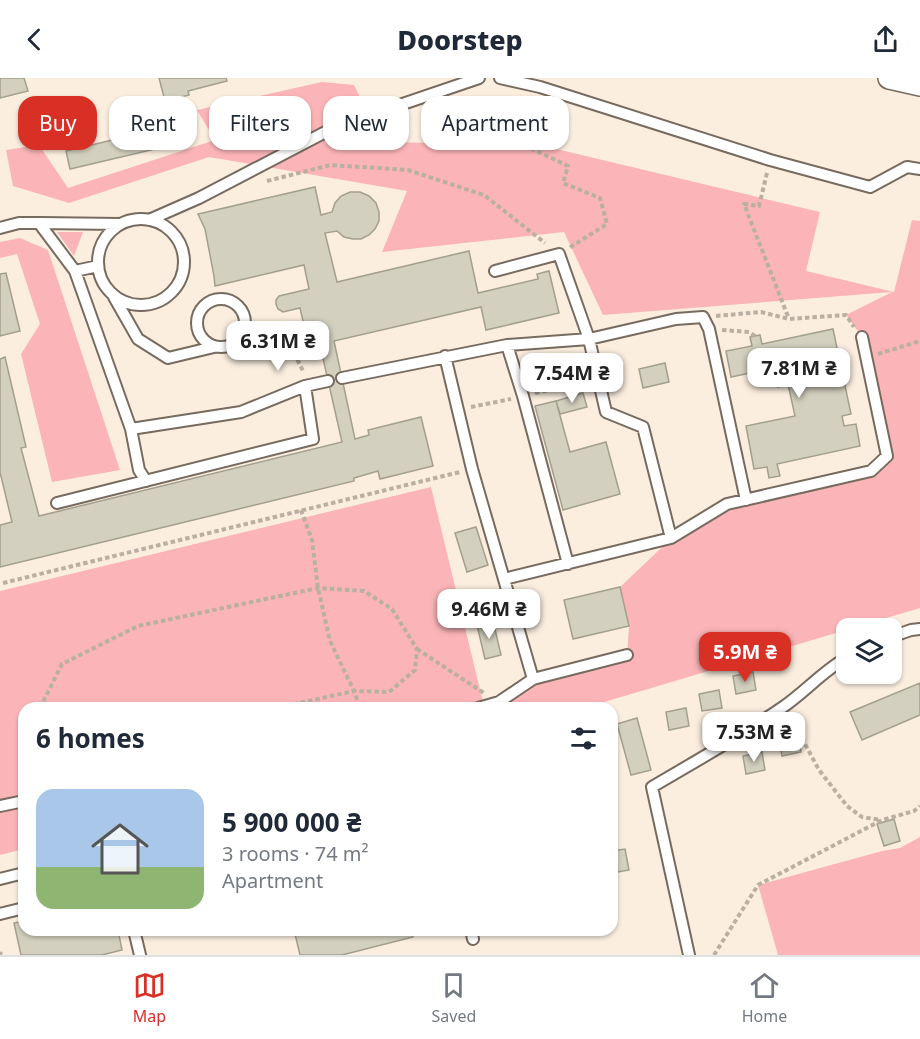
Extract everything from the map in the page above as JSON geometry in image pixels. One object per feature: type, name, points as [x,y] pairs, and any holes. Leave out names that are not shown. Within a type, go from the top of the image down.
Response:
[{"type":"street","points":[[889,78],[920,85]]},
{"type":"lane","points":[[149,220],[199,198],[335,128],[478,78]]},
{"type":"lane","points":[[500,78],[540,87],[770,160],[870,188],[907,167],[920,169]]},
{"type":"lane","points":[[0,228],[19,223],[121,224],[135,220],[149,220],[162,225],[173,234],[184,260],[182,274],[176,287],[165,297],[152,304],[138,305],[124,302],[112,294]]},
{"type":"lane","points":[[39,223],[75,271],[131,429],[139,470],[146,481]]},
{"type":"lane","points":[[121,224],[103,241],[98,266],[103,283],[112,294],[138,339],[168,358],[214,347],[230,346],[242,336],[245,321],[239,307],[225,299],[209,301],[202,307],[196,322],[201,337],[214,347]]},
{"type":"lane","points":[[495,271],[561,258],[589,339],[606,412],[643,427],[671,538]]},
{"type":"lane","points":[[75,271],[98,266]]},
{"type":"lane","points":[[342,378],[507,345],[589,339],[676,319],[704,317],[709,329],[746,500]]},
{"type":"lane","points":[[504,579],[671,538],[727,504],[871,471],[887,456],[862,337]]},
{"type":"lane","points":[[507,345],[568,564]]},
{"type":"lane","points":[[445,356],[472,469],[533,679]]},
{"type":"lane","points":[[131,429],[241,412],[305,381],[328,381]]},
{"type":"lane","points":[[57,503],[313,439],[305,381]]},
{"type":"lane","points":[[902,633],[920,629]]},
{"type":"lane","points":[[499,702],[533,679],[627,655]]},
{"type":"lane","points":[[689,955],[652,787],[785,706],[836,663]]},
{"type":"lane","points":[[0,806],[18,802]]},
{"type":"lane","points":[[0,879],[18,874]]},
{"type":"lane","points":[[0,914],[18,910]]},
{"type":"lane","points":[[135,936],[140,955]]},
{"type":"path","points":[[265,182],[330,165],[408,170],[484,195],[561,258],[572,246],[607,224],[600,198],[563,183],[568,166],[526,146],[540,87]]},
{"type":"path","points":[[770,160],[759,206],[744,204],[789,319]]},
{"type":"path","points":[[704,317],[761,312],[789,319],[846,315],[862,337]]},
{"type":"path","points":[[709,329],[749,332],[755,336]]},
{"type":"path","points":[[866,357],[920,341]]},
{"type":"path","points":[[294,353],[305,381]]},
{"type":"path","points":[[3,583],[472,469]]},
{"type":"path","points":[[302,510],[312,540],[318,588],[330,641],[358,702]]},
{"type":"path","points":[[43,702],[63,664],[138,626],[318,588],[364,591],[392,609],[417,649],[499,702]]},
{"type":"path","points":[[304,702],[354,691],[389,692],[416,670],[417,649]]},
{"type":"path","points":[[785,706],[819,770],[847,806],[862,818],[882,820]]},
{"type":"path","points":[[714,955],[758,885],[882,820],[914,811],[920,806]]},
{"type":"shaded area","points":[[322,82],[354,85],[359,96],[323,96],[323,150],[409,150],[409,143],[421,143],[421,150],[561,150],[820,212],[806,271],[894,292],[912,220],[920,221],[920,608],[886,618],[836,618],[836,633],[604,702],[491,702],[533,679],[627,655],[629,626],[620,587],[675,535],[727,504],[871,471],[887,456],[862,337],[846,315],[892,292],[603,315],[564,232],[382,252],[407,191],[209,157],[69,203],[13,186],[6,150],[18,148],[18,150],[42,150],[68,188],[184,150],[197,150],[197,146],[209,142],[209,150],[311,150],[311,96],[260,96]]},
{"type":"shaded area","points":[[209,107],[209,130],[197,110]]},
{"type":"shaded area","points":[[57,232],[83,232],[74,256]]},
{"type":"shaded area","points":[[20,238],[48,250],[120,470],[52,482],[21,354],[40,324],[17,254],[0,258],[0,242]]},
{"type":"shaded area","points":[[431,487],[483,702],[18,702],[18,850],[0,855],[0,591]]},
{"type":"shaded area","points":[[920,837],[920,955],[778,955],[758,885],[900,848]]},
{"type":"building","points":[[0,78],[24,78],[28,91],[0,98]]},
{"type":"building","points":[[159,78],[226,78],[227,81],[188,91],[189,95],[185,96],[164,96]]},
{"type":"building","points":[[109,141],[109,150],[151,150],[70,169],[66,151],[97,150],[97,144]]},
{"type":"building","points":[[315,187],[321,215],[332,212],[341,196],[350,192],[360,192],[369,196],[376,203],[379,212],[379,221],[375,229],[361,239],[344,237],[337,231],[325,233],[337,282],[469,251],[478,293],[538,279],[537,274],[549,271],[559,313],[486,330],[481,307],[334,341],[355,439],[369,435],[368,430],[421,417],[433,466],[380,479],[378,471],[354,478],[354,481],[0,567],[0,525],[12,522],[0,472],[0,359],[5,357],[26,447],[21,448],[39,516],[342,442],[320,345],[309,347],[300,308],[283,312],[276,304],[279,296],[309,289],[304,265],[215,286],[205,229],[198,214]]},
{"type":"building","points":[[6,273],[20,331],[0,336],[0,274]]},
{"type":"building","points":[[833,329],[851,414],[842,416],[844,426],[856,424],[860,446],[777,464],[780,476],[769,478],[767,467],[754,469],[746,426],[795,416],[788,384],[778,387],[774,368],[731,377],[726,351],[752,346],[750,337],[760,335],[762,344]]},
{"type":"building","points":[[665,363],[669,382],[643,388],[639,369]]},
{"type":"building","points":[[583,393],[587,407],[560,414],[556,401]]},
{"type":"building","points":[[556,401],[570,452],[606,442],[620,494],[563,510],[535,406]]},
{"type":"building","points":[[476,527],[488,565],[467,572],[455,533]]},
{"type":"building","points":[[620,587],[629,626],[573,639],[564,600]]},
{"type":"building","points":[[493,621],[501,655],[485,659],[477,625]]},
{"type":"building","points":[[753,672],[756,690],[736,694],[733,676]]},
{"type":"building","points":[[920,683],[920,715],[862,740],[850,712]]},
{"type":"building","points":[[719,690],[722,708],[702,711],[699,694]]},
{"type":"building","points":[[686,708],[689,726],[669,730],[666,712]]},
{"type":"building","points":[[637,718],[651,770],[631,775],[618,724]]},
{"type":"building","points":[[798,734],[801,752],[782,756],[779,738]]},
{"type":"building","points":[[762,752],[765,770],[746,774],[743,756]]},
{"type":"building","points":[[894,819],[900,841],[884,846],[877,824]]},
{"type":"building","points":[[625,849],[629,870],[618,872],[618,850]]},
{"type":"building","points":[[18,922],[18,936],[119,936],[122,950],[102,955],[21,955],[14,923]]},
{"type":"building","points":[[295,936],[413,937],[342,955],[300,955]]}]
